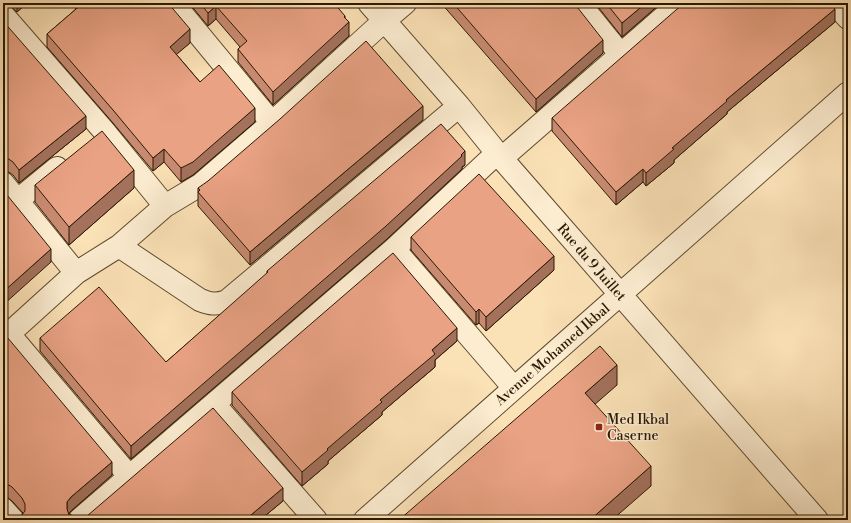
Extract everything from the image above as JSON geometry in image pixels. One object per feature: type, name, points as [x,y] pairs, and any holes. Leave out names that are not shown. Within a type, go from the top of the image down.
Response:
[{"type":"street","points":[[173,3],[272,123]]},
{"type":"street","name":"Rue du 9 Juillet","points":[[369,3],[459,106],[499,156],[817,520]]},
{"type":"street","points":[[130,476],[6,337],[76,273],[119,246],[165,206],[200,185],[272,123],[384,20],[405,3]]},
{"type":"street","points":[[579,3],[621,55]]},
{"type":"street","points":[[80,520],[394,249],[499,156],[621,55],[680,3]]},
{"type":"street","points":[[834,3],[848,18]]},
{"type":"street","points":[[7,27],[98,136],[165,206]]},
{"type":"street","name":"Avenue Mohamed Ikbal","points":[[365,520],[848,93]]},
{"type":"street","points":[[119,246],[200,300],[209,304],[218,304],[227,300],[459,106]]},
{"type":"street","points":[[18,200],[73,155]]},
{"type":"street","points":[[3,183],[76,273]]},
{"type":"street","points":[[394,249],[514,388]]},
{"type":"street","points":[[214,404],[316,520]]},
{"type":"street","points":[[3,509],[13,520]]},
{"type":"building","points":[[83,3],[168,3],[190,29],[170,47],[200,82],[219,65],[255,108],[193,162],[181,168],[164,149],[153,158],[47,34]]},
{"type":"building","points":[[200,3],[334,3],[349,22],[273,92],[238,49],[247,41],[216,6],[208,13]]},
{"type":"building","points":[[453,3],[574,3],[603,40],[536,99]]},
{"type":"building","points":[[606,3],[646,3],[622,23]]},
{"type":"building","points":[[684,3],[829,3],[835,9],[726,100],[727,101],[672,148],[674,149],[646,173],[643,169],[616,192],[552,118]]},
{"type":"building","points":[[3,21],[86,116],[19,170],[13,162],[7,158],[3,158]]},
{"type":"building","points":[[366,41],[423,106],[250,252],[198,192],[200,190],[198,188],[280,119]]},
{"type":"building","points":[[441,124],[465,151],[461,155],[462,156],[386,226],[131,446],[40,338],[99,287],[166,362],[268,272],[267,271]]},
{"type":"building","points":[[102,131],[134,170],[69,227],[35,185]]},
{"type":"building","points":[[479,174],[554,256],[486,317],[479,309],[476,312],[411,237]]},
{"type":"building","points":[[3,190],[51,249],[3,292]]},
{"type":"building","points":[[393,253],[457,328],[432,350],[435,354],[380,400],[382,402],[302,472],[232,392]]},
{"type":"building","points":[[7,337],[112,462],[71,497],[67,502],[69,515],[81,519],[87,516],[213,408],[283,488],[245,520],[3,520],[3,514],[9,518],[15,519],[21,516],[25,511],[25,504],[22,498],[12,487],[7,484],[3,484],[3,338]]},
{"type":"building","points":[[600,346],[617,365],[585,393],[651,466],[590,520],[399,520]]},
{"type":"place","name":"Med Ikbal Caserne","points":[[599,427]]}]
